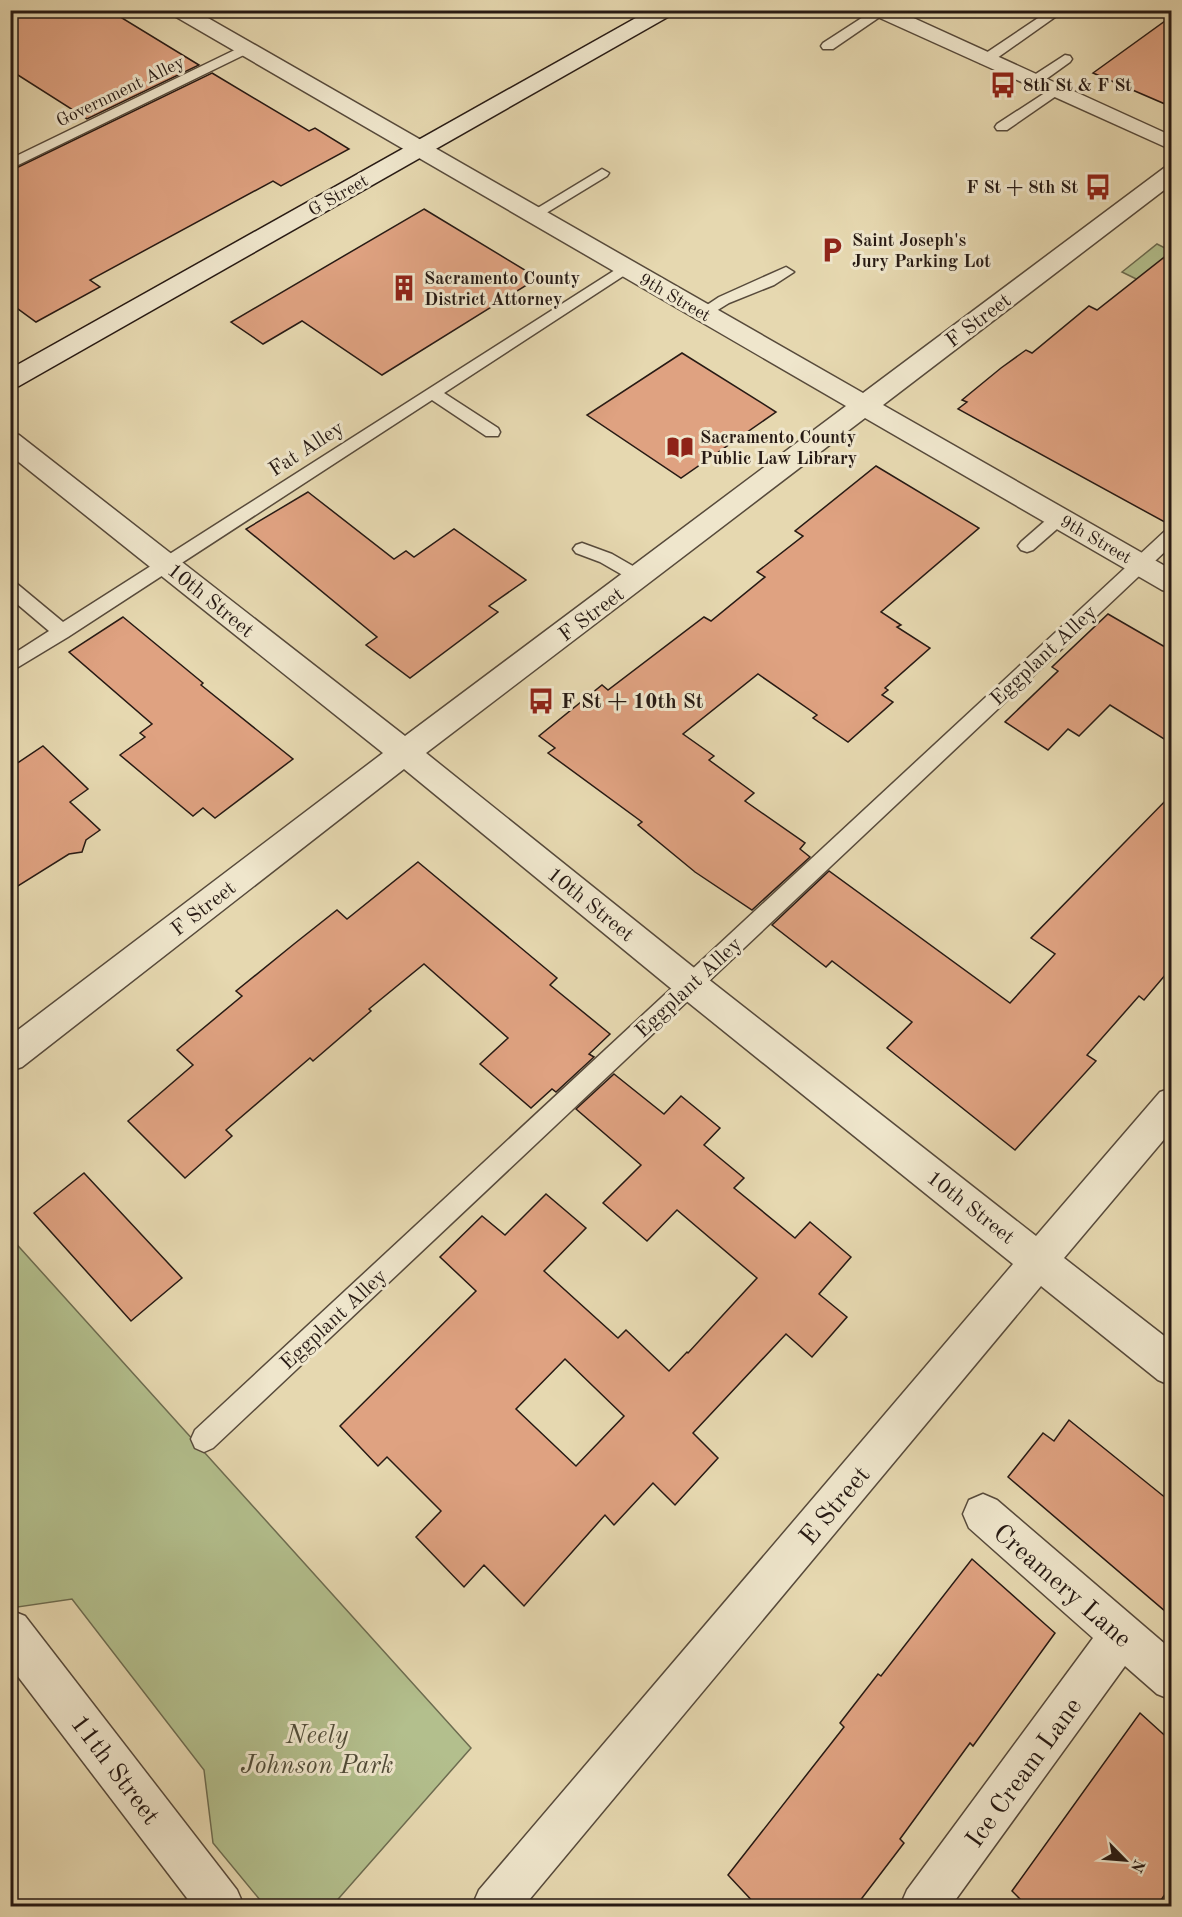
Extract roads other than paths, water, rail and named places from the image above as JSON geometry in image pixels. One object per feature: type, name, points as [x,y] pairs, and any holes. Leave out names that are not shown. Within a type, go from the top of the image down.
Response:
[{"type":"street","name":"9th Street","points":[[178,10],[1172,583]]},
{"type":"street","name":"G Street","points":[[10,380],[666,10]]},
{"type":"street","points":[[879,11],[1172,144]]},
{"type":"street","name":"F Street","points":[[10,1056],[405,753],[1172,173]]},
{"type":"street","name":"10th Street","points":[[10,441],[405,753],[691,985],[1172,1367]]},
{"type":"street","name":"E Street","points":[[495,1906],[1172,1103]]},
{"type":"street","name":"Creamery Lane","points":[[983,1514],[1172,1679]]},
{"type":"street","name":"11th Street","points":[[10,1630],[221,1906]]},
{"type":"street","name":"Ice Cream Lane","points":[[923,1906],[1121,1636]]},
{"type":"lane","points":[[985,60],[1059,10]]},
{"type":"lane","points":[[828,46],[879,11]]},
{"type":"lane","name":"Government Alley","points":[[10,165],[62,133],[245,49]]},
{"type":"lane","points":[[1033,82],[1065,59]]},
{"type":"lane","points":[[1002,127],[1054,91]]},
{"type":"lane","points":[[533,215],[602,173]]},
{"type":"lane","name":"Fat Alley","points":[[10,665],[626,268]]},
{"type":"lane","points":[[704,313],[724,300],[769,282],[786,272]]},
{"type":"lane","points":[[432,393],[492,432]]},
{"type":"lane","points":[[1027,546],[1059,518]]},
{"type":"lane","name":"Eggplant Alley","points":[[204,1439],[1172,534]]},
{"type":"lane","points":[[582,549],[606,558],[639,577]]},
{"type":"lane","points":[[10,588],[62,632]]},
{"type":"place","name":"8th St & F St","points":[[1003,85]]},
{"type":"place","name":"F St + 8th St","points":[[1098,187]]},
{"type":"place","name":"Saint Joseph's Jury Parking Lot","points":[[832,250]]},
{"type":"place","name":"Sacramento County District Attorney","points":[[404,288]]},
{"type":"place","name":"Sacramento County Public Law Library","points":[[680,447]]},
{"type":"place","name":"F St + 10th St","points":[[541,701]]},
{"type":"park label","name":"Neely Johnson Park","points":[[317,1749]]}]
